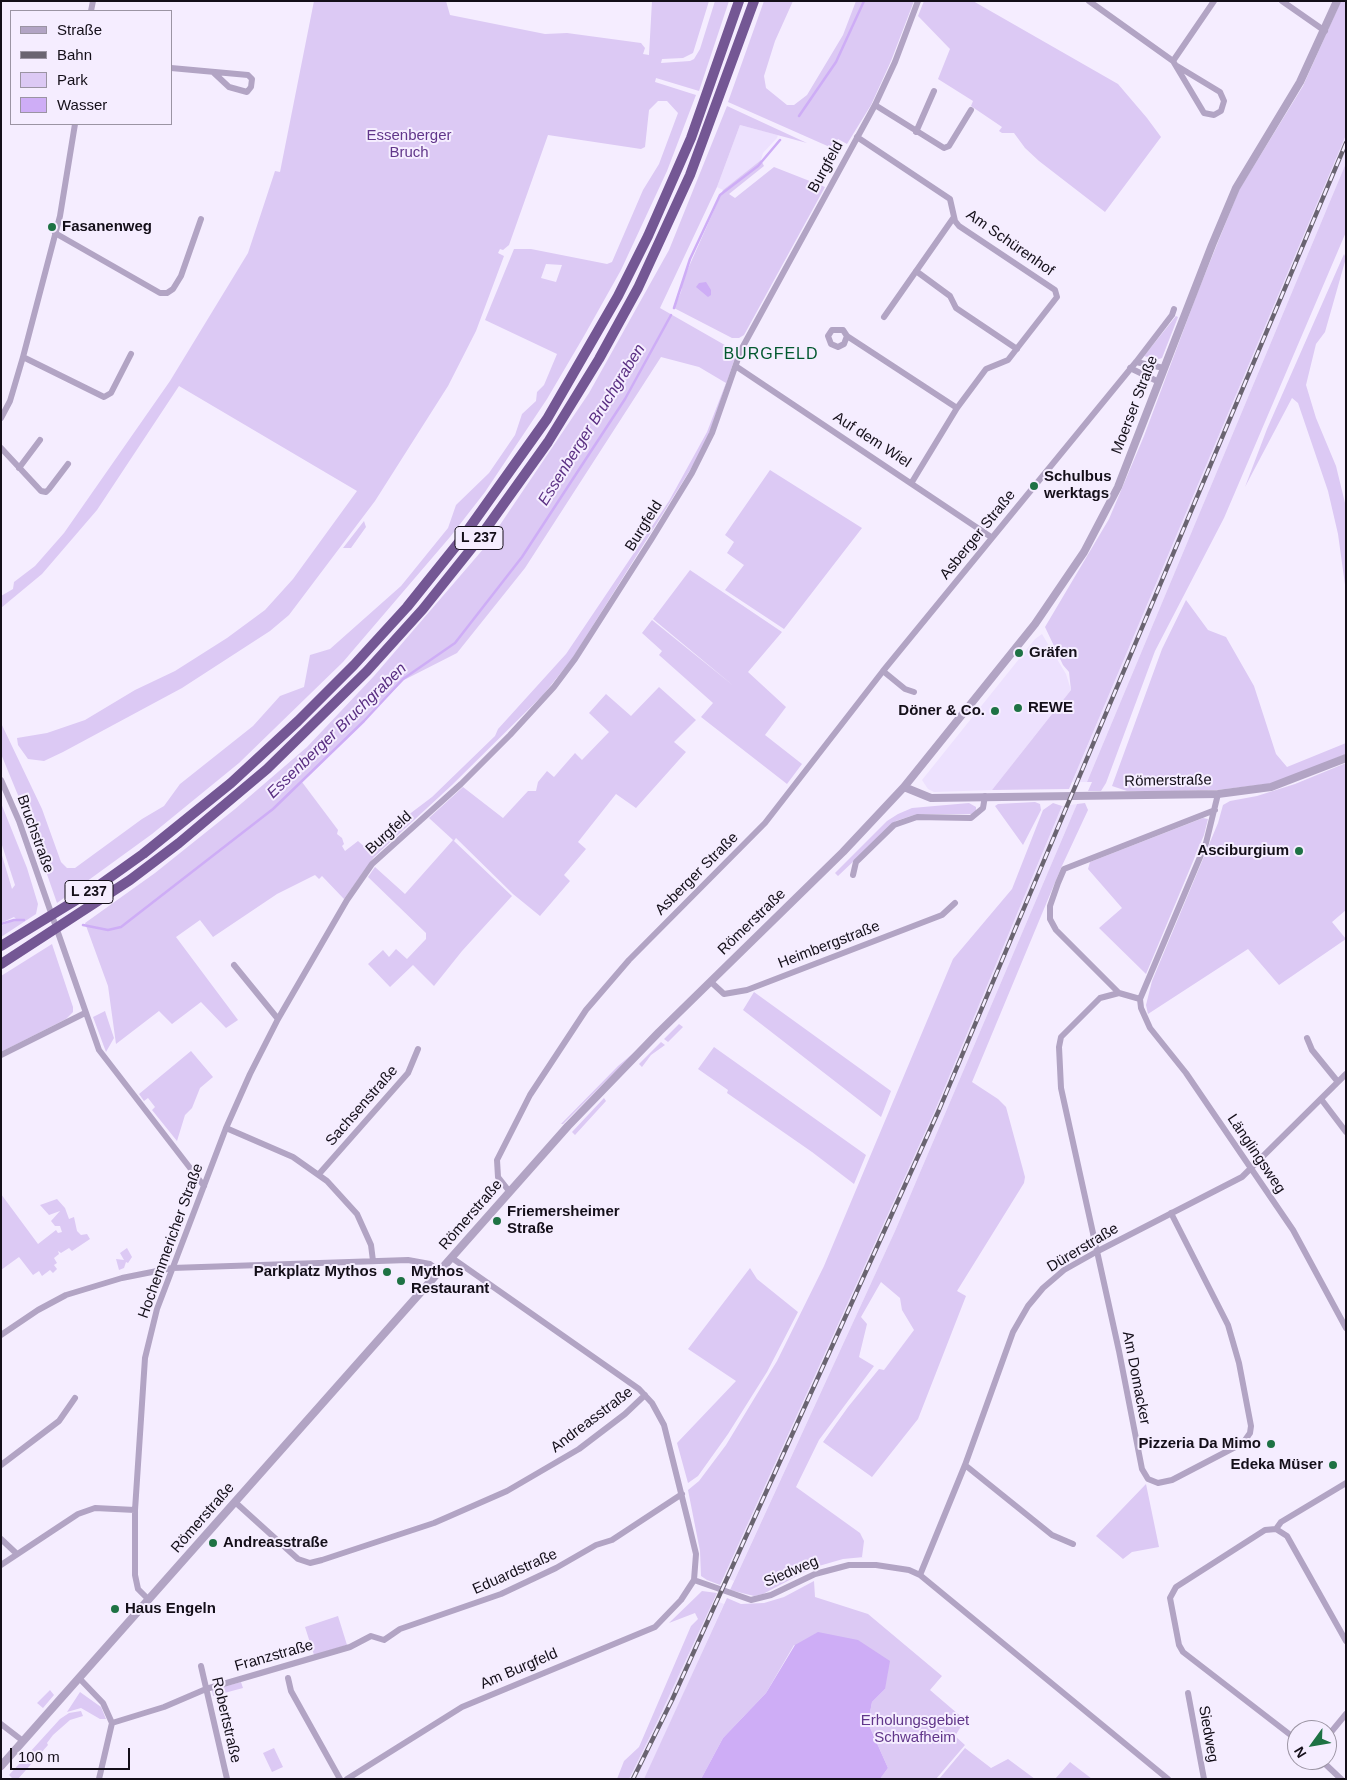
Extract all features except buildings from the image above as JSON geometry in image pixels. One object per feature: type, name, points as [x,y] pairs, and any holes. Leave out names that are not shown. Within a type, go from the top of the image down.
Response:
[{"type":"highway","name":"L 237","points":[[1,946],[90,891],[143,854],[231,783],[298,721],[354,665],[407,607],[460,541],[546,419],[618,296],[648,236],[691,138],[739,1]]},
{"type":"highway","name":"L 237","points":[[1,964],[130,880],[179,843],[260,775],[367,671],[423,609],[474,544],[548,442],[599,359],[638,288],[690,176],[754,1]]},
{"type":"street","name":"Burgfeld","points":[[347,900],[372,864],[449,795],[510,735],[554,687],[575,659],[692,473],[712,433],[737,367],[741,350],[875,105],[895,62],[918,1]]},
{"type":"street","points":[[1089,1],[1175,63],[1220,92],[1224,101],[1221,111],[1211,115],[1202,111],[1175,63]]},
{"type":"street","points":[[1175,63],[1214,1]]},
{"type":"street","points":[[1282,1],[1325,31]]},
{"type":"street","name":"Moerser Straße","points":[[904,787],[1033,626],[1084,552],[1118,487],[1236,188],[1300,82],[1325,31],[1337,1]]},
{"type":"street","points":[[172,68],[248,75],[252,79],[250,87],[247,92],[229,87],[214,73]]},
{"type":"street","points":[[916,132],[934,91]]},
{"type":"street","points":[[875,105],[944,148],[949,146],[971,110]]},
{"type":"street","points":[[1,418],[10,402],[55,233],[75,125]]},
{"type":"street","name":"Am Schürenhof","points":[[857,137],[950,199],[954,217],[959,226],[1055,290],[1057,297],[1008,360],[986,369],[958,408],[912,482]]},
{"type":"street","points":[[884,317],[954,217]]},
{"type":"street","points":[[55,233],[160,293],[167,294],[180,276],[201,219]]},
{"type":"street","points":[[916,271],[950,296],[956,308],[1017,349]]},
{"type":"street","name":"Asberger Straße","points":[[509,1191],[498,1177],[496,1165],[530,1094],[563,1042],[601,991],[629,960],[765,823],[883,671],[1136,362],[1172,316],[1174,309]]},
{"type":"street","points":[[847,336],[958,408]]},
{"type":"street","points":[[23,357],[104,397],[110,393],[131,354]]},
{"type":"street","points":[[1136,362],[1164,368]]},
{"type":"street","name":"Auf dem Wiel","points":[[737,367],[992,537]]},
{"type":"street","points":[[1130,368],[1159,382]]},
{"type":"street","points":[[20,468],[40,440]]},
{"type":"street","points":[[1,448],[41,491],[46,492],[68,464]]},
{"type":"street","points":[[883,671],[905,689],[914,692]]},
{"type":"street","name":"Römerstraße","points":[[1,1766],[568,1126],[843,852],[904,787],[931,798],[1218,794],[1271,787],[1346,758]]},
{"type":"street","name":"Bruchstraße","points":[[1,780],[19,821],[99,1050],[107,1064],[204,1186]]},
{"type":"street","points":[[1215,810],[1064,869],[1050,906],[1050,919],[1056,930],[1119,993],[1140,999],[1206,843],[1215,810],[1218,794]]},
{"type":"street","points":[[853,875],[856,862],[894,825],[917,817],[971,818],[982,808],[985,796]]},
{"type":"street","name":"Hochemmericher Straße","points":[[149,1600],[138,1590],[135,1581],[135,1510],[145,1358],[157,1309],[226,1128],[250,1074],[278,1019],[347,900]]},
{"type":"street","name":"Heimbergstraße","points":[[711,982],[724,994],[747,990],[942,915],[955,903]]},
{"type":"street","points":[[234,965],[278,1019]]},
{"type":"street","name":"Am Domacker","points":[[1119,993],[1100,998],[1065,1031],[1059,1047],[1061,1088],[1142,1469],[1148,1479],[1165,1483],[1243,1443],[1250,1433],[1251,1426],[1239,1363],[1228,1326],[1171,1213]]},
{"type":"street","name":"Länglingsweg","points":[[1140,999],[1150,1028],[1186,1073],[1293,1230],[1346,1328]]},
{"type":"street","points":[[1,1055],[85,1013]]},
{"type":"street","points":[[1308,1038],[1312,1050],[1338,1082]]},
{"type":"street","name":"Sachsenstraße","points":[[318,1174],[408,1073],[418,1050]]},
{"type":"street","name":"Dürerstraße","points":[[920,1575],[965,1465],[1020,1318],[1050,1282],[1096,1252],[1242,1177],[1346,1074]]},
{"type":"street","points":[[1321,1099],[1346,1132]]},
{"type":"street","points":[[226,1128],[278,1149],[318,1174],[338,1192],[357,1214],[370,1245],[373,1261]]},
{"type":"street","points":[[452,1258],[646,1395],[664,1425],[682,1494],[696,1554],[694,1580]]},
{"type":"street","points":[[1,1335],[38,1310],[66,1295],[122,1278],[172,1268],[408,1260],[425,1262],[439,1271]]},
{"type":"street","name":"Andreasstraße","points":[[235,1502],[298,1559],[310,1563],[322,1560],[434,1523],[507,1491],[579,1448],[625,1414],[646,1395]]},
{"type":"street","points":[[1,1465],[59,1421],[75,1398]]},
{"type":"street","points":[[965,1465],[1052,1535],[1073,1544]]},
{"type":"street","points":[[1276,1529],[1280,1522],[1346,1483]]},
{"type":"street","name":"Eduardstraße","points":[[350,1647],[371,1636],[384,1640],[400,1629],[501,1594],[541,1576],[596,1545],[612,1540],[682,1494]]},
{"type":"street","points":[[1,1565],[78,1514],[96,1508],[135,1510]]},
{"type":"street","points":[[1287,1732],[1183,1652],[1179,1644],[1170,1598],[1176,1587],[1265,1530],[1276,1529],[1287,1536],[1346,1641]]},
{"type":"street","points":[[1,1539],[17,1554]]},
{"type":"street","name":"Siedweg","points":[[694,1580],[751,1600],[771,1595],[815,1574],[849,1566],[876,1565],[920,1575],[1168,1779]]},
{"type":"street","name":"Am Burgfeld","points":[[347,1779],[462,1707],[655,1627],[681,1600],[694,1580]]},
{"type":"street","name":"Franzstraße","points":[[112,1723],[164,1708],[206,1689],[350,1647]]},
{"type":"street","name":"Robertstraße","points":[[201,1666],[227,1779]]},
{"type":"street","points":[[79,1678],[103,1703],[112,1723],[99,1779]]},
{"type":"street","name":"Franzstraße","points":[[288,1678],[291,1691],[340,1779]]},
{"type":"street","name":"Siedweg","points":[[1188,1693],[1204,1779]]},
{"type":"street","points":[[1337,1725],[1346,1714]]},
{"type":"street","points":[[1,1724],[23,1741]]},
{"type":"street","points":[[1332,1770],[1341,1779]]},
{"type":"shaded area","points":[[740,125],[778,135],[763,153],[761,160],[723,190],[717,187]]},
{"type":"shaded area","points":[[1346,135],[1346,163],[1087,782],[1072,782]]},
{"type":"shaded area","points":[[1042,634],[1066,674],[1071,690],[992,790],[934,792],[928,789],[922,780],[1035,639]]},
{"type":"shaded area","points":[[1077,804],[895,1231],[734,1581],[724,1577],[936,1108],[1062,806]]},
{"type":"shaded area","points":[[714,1600],[724,1604],[647,1774],[644,1779],[629,1779],[657,1722]]},
{"type":"green space","name":"Essenberger Bruch","points":[[314,1],[446,1],[450,15],[545,34],[567,33],[641,43],[645,48],[643,54],[649,55],[652,1],[709,1],[693,53],[683,58],[662,59],[661,63],[690,61],[694,59],[700,49],[715,1],[729,1],[699,91],[656,78],[655,82],[696,95],[667,171],[621,270],[584,336],[547,399],[485,492],[450,537],[343,662],[239,763],[152,834],[57,903],[27,817],[1,754],[1,723],[42,809],[61,862],[67,868],[75,868],[142,819],[164,806],[180,784],[253,726],[280,696],[304,687],[310,655],[330,649],[401,586],[448,528],[456,505],[489,473],[515,435],[522,414],[536,401],[537,392],[544,385],[557,354],[485,320],[514,249],[531,249],[607,264],[612,262],[643,190],[659,164],[678,113],[667,101],[658,101],[649,110],[645,147],[641,149],[548,135],[509,245],[503,250],[500,249],[498,253],[504,256],[476,331],[448,386],[375,501],[289,615],[270,631],[182,688],[44,761],[28,759],[18,745],[17,738],[47,733],[85,720],[135,690],[175,671],[227,638],[265,610],[293,579],[357,491],[179,386],[97,510],[42,574],[1,608],[1,596],[13,589],[14,582],[35,566],[64,533],[170,381],[248,253],[275,171],[280,172]],"holes":[[[546,264],[562,265],[556,282],[541,278]]]},
{"type":"green space","points":[[764,1],[793,1],[775,41],[764,76],[766,88],[787,105],[794,105],[807,95],[843,35],[856,1],[914,1],[891,61],[871,105],[847,144],[838,139],[832,148],[728,102]]},
{"type":"green space","points":[[924,1],[973,1],[1118,84],[1161,137],[1105,212],[1039,161],[1025,148],[1014,133],[1002,133],[999,131],[1002,127],[971,106],[973,101],[938,79],[950,49],[918,16]]},
{"type":"green space","points":[[1341,1],[1346,1],[1346,135],[1069,789],[992,790],[1071,690],[1069,672],[1063,665],[1045,627],[1109,519],[1144,436],[1197,294],[1239,190],[1303,86]]},
{"type":"green space","points":[[727,106],[807,143],[740,125],[717,187],[660,308],[737,352],[709,434],[697,459],[572,659],[543,695],[452,785],[374,857],[344,899],[322,876],[319,879],[315,875],[277,894],[213,937],[200,920],[176,937],[238,1020],[226,1028],[201,1002],[172,1024],[159,1011],[116,1044],[108,986],[85,923],[155,873],[235,809],[307,747],[374,676],[485,547],[589,393],[669,250]],"holes":[[[661,357],[699,367],[726,383],[707,432],[669,501],[566,654],[498,729],[495,736],[432,797],[391,828],[376,844],[367,849],[358,841],[345,851],[342,846],[344,844],[342,838],[337,834],[338,830],[302,782],[404,680],[457,653],[525,568]]]},
{"type":"green space","points":[[761,160],[764,166],[729,194],[735,198],[774,167],[825,187],[744,335],[739,338],[732,338],[674,308],[681,292],[683,280],[723,190]]},
{"type":"green space","points":[[1346,163],[1346,232],[1224,518],[1155,651],[1106,783],[1101,791],[1088,791],[1092,782],[1087,782]]},
{"type":"green space","points":[[1344,254],[1346,258],[1325,332],[1316,344],[1306,385],[1316,418],[1336,466],[1346,507],[1346,592],[1338,534],[1328,491],[1298,403],[1292,398],[1245,487],[1267,429]]},
{"type":"green space","points":[[1176,316],[1178,317],[1162,358],[1156,360],[1144,356]]},
{"type":"green space","points":[[770,470],[862,528],[784,629],[725,590],[744,565],[727,553],[734,542],[725,535]]},
{"type":"green space","points":[[364,521],[366,527],[351,548],[343,548]]},
{"type":"green space","points":[[690,570],[782,632],[748,672],[786,707],[765,735],[802,764],[787,784],[701,717],[713,703],[659,655],[662,651],[642,633],[652,620],[735,687],[653,619]]},
{"type":"green space","points":[[1186,600],[1208,630],[1226,637],[1254,686],[1276,754],[1287,767],[1346,743],[1346,754],[1275,783],[1217,790],[1175,791],[1127,791],[1112,786],[1162,649]]},
{"type":"green space","points":[[659,687],[696,720],[674,742],[686,752],[636,808],[616,794],[578,842],[586,849],[564,875],[570,881],[540,916],[513,894],[456,838],[454,841],[512,896],[462,951],[434,986],[413,965],[390,987],[368,964],[383,950],[389,957],[396,949],[407,959],[426,939],[426,933],[368,877],[375,867],[405,894],[453,840],[429,818],[463,787],[503,818],[528,791],[536,791],[538,782],[547,771],[554,777],[575,753],[582,760],[609,732],[589,713],[606,694],[631,716]]},
{"type":"green space","points":[[1346,763],[1346,910],[1332,922],[1346,939],[1279,985],[1248,949],[1148,1014],[1146,1005],[1152,981],[1218,823],[1223,805],[1230,801],[1257,796],[1295,784]]},
{"type":"green space","points":[[1035,802],[1040,804],[1041,810],[1023,845],[995,806],[998,804]]},
{"type":"green space","points":[[1,803],[27,868],[38,904],[36,914],[1,937],[1,926],[16,919],[14,917],[1,923],[1,852],[12,889],[15,885],[1,842]]},
{"type":"green space","points":[[969,803],[976,807],[976,811],[972,814],[917,814],[896,821],[838,876],[835,873],[887,821],[898,814],[912,808]]},
{"type":"green space","points":[[1053,803],[1062,806],[936,1108],[720,1585],[707,1580],[701,1576],[700,1551],[688,1490],[699,1481],[726,1445],[777,1361],[824,1266],[953,959],[1012,889],[1043,810]]},
{"type":"green space","points":[[1085,803],[1088,810],[1061,868],[972,1082],[998,1099],[1006,1107],[1025,1177],[1024,1183],[957,1291],[966,1296],[918,1419],[872,1477],[823,1442],[848,1407],[879,1369],[884,1370],[914,1330],[902,1310],[900,1298],[881,1282],[861,1317],[867,1324],[859,1357],[874,1366],[819,1440],[796,1487],[860,1533],[864,1541],[862,1557],[864,1557],[843,1559],[812,1568],[763,1594],[754,1596],[730,1590],[895,1231],[1077,804]]},
{"type":"green space","points":[[1203,818],[1208,819],[1204,835],[1146,974],[1099,928],[1122,908],[1088,869],[1090,862]]},
{"type":"green space","points":[[52,944],[73,1012],[66,1019],[1,1052],[1,976]]},
{"type":"green space","points":[[754,992],[891,1091],[881,1117],[743,1010]]},
{"type":"green space","points":[[105,1011],[114,1038],[106,1052],[93,1017]]},
{"type":"green space","points":[[679,1024],[683,1027],[668,1042],[664,1039]]},
{"type":"green space","points":[[661,1042],[665,1045],[651,1055],[642,1067],[639,1064]]},
{"type":"green space","points":[[714,1047],[866,1155],[854,1184],[812,1152],[727,1093],[728,1090],[698,1069]]},
{"type":"green space","points":[[637,1050],[563,1124],[561,1124],[618,1066]]},
{"type":"green space","points":[[191,1051],[213,1077],[200,1088],[192,1108],[185,1115],[177,1141],[152,1110],[155,1107],[148,1098],[144,1101],[139,1094]]},
{"type":"green space","points":[[604,1098],[606,1101],[575,1135],[572,1132]]},
{"type":"green space","points":[[493,1182],[496,1193],[486,1204],[484,1201],[487,1188],[489,1189]]},
{"type":"green space","points":[[1,1194],[38,1244],[56,1230],[58,1233],[62,1232],[60,1226],[55,1226],[51,1221],[60,1211],[49,1215],[40,1205],[57,1199],[65,1208],[69,1219],[74,1217],[77,1231],[81,1235],[87,1234],[90,1239],[72,1251],[69,1248],[61,1253],[58,1251],[59,1254],[54,1258],[57,1263],[54,1265],[57,1269],[53,1273],[50,1270],[42,1276],[39,1271],[33,1275],[19,1257],[1,1270]]},
{"type":"green space","points":[[127,1248],[132,1257],[128,1263],[126,1262],[124,1268],[119,1270],[116,1259],[124,1260],[120,1253]]},
{"type":"green space","points":[[750,1268],[757,1279],[798,1312],[767,1372],[728,1434],[698,1476],[688,1483],[677,1443],[736,1381],[688,1349]]},
{"type":"green space","points":[[1146,1484],[1159,1547],[1132,1552],[1123,1559],[1096,1536]]},
{"type":"green space","name":"Erholungsgebiet Schwafheim","points":[[814,1581],[815,1597],[868,1614],[942,1676],[930,1690],[965,1720],[955,1736],[965,1745],[936,1779],[880,1779],[888,1768],[868,1723],[872,1702],[885,1689],[794,1645],[766,1693],[723,1738],[701,1779],[644,1779],[727,1598],[741,1604],[764,1603],[784,1597]]},
{"type":"green space","points":[[702,1591],[717,1593],[629,1779],[617,1779],[624,1761],[639,1747],[691,1626],[698,1619],[695,1613],[669,1623]]},
{"type":"green space","points":[[338,1616],[347,1645],[314,1655],[305,1627]]},
{"type":"green space","points":[[241,1682],[243,1688],[213,1696],[212,1690]]},
{"type":"green space","points":[[50,1690],[54,1695],[43,1708],[37,1703]]},
{"type":"green space","points":[[80,1692],[101,1707],[106,1719],[100,1719],[81,1708],[67,1712]]},
{"type":"green space","points":[[81,1711],[83,1716],[70,1720],[53,1735],[47,1743],[48,1745],[18,1779],[13,1779],[9,1775],[60,1719],[69,1713]]},
{"type":"green space","points":[[274,1748],[283,1767],[272,1772],[263,1753]]},
{"type":"green space","points":[[965,1748],[991,1768],[1008,1759],[1035,1779],[939,1779]]},
{"type":"green space","points":[[1070,1762],[1092,1779],[1055,1779]]},
{"type":"water","points":[[706,282],[711,290],[711,295],[708,297],[696,287],[699,283]]},
{"type":"water","points":[[818,1632],[858,1640],[890,1661],[885,1689],[872,1702],[868,1723],[888,1768],[880,1779],[701,1779],[723,1738],[766,1693],[795,1645]]},
{"type":"waterway","name":"Essenberger Bruchgraben","points":[[799,116],[836,62],[864,1]]},
{"type":"waterway","name":"Essenberger Bruchgraben","points":[[674,308],[690,259],[720,195],[758,166],[780,140]]},
{"type":"waterway","name":"Essenberger Bruchgraben","points":[[83,925],[108,930],[121,927],[273,809],[364,721],[403,679],[455,643],[522,557],[625,399],[671,315]]},
{"type":"waterway","name":"Essenberger Bruchgraben","points":[[1,924],[14,920],[24,920]]},
{"type":"railway","points":[[633,1779],[672,1700],[939,1110],[1346,143]]},
{"type":"place","name":"Fasanenweg","points":[[52,227]]},
{"type":"place","name":"Schulbus werktags","points":[[1034,486]]},
{"type":"place","name":"Gräfen","points":[[1019,653]]},
{"type":"place","name":"REWE","points":[[1018,708]]},
{"type":"place","name":"Döner & Co.","points":[[995,711]]},
{"type":"place","name":"Asciburgium","points":[[1299,851]]},
{"type":"place","name":"Friemersheimer Straße","points":[[497,1221]]},
{"type":"place","name":"Parkplatz Mythos","points":[[387,1272]]},
{"type":"place","name":"Mythos Restaurant","points":[[401,1281]]},
{"type":"place","name":"Pizzeria Da Mimo","points":[[1271,1444]]},
{"type":"place","name":"Edeka Müser","points":[[1333,1465]]},
{"type":"place","name":"Andreasstraße","points":[[213,1543]]},
{"type":"place","name":"Haus Engeln","points":[[115,1609]]},
{"type":"district","name":"BURGFELD","points":[[771,355]]}]
